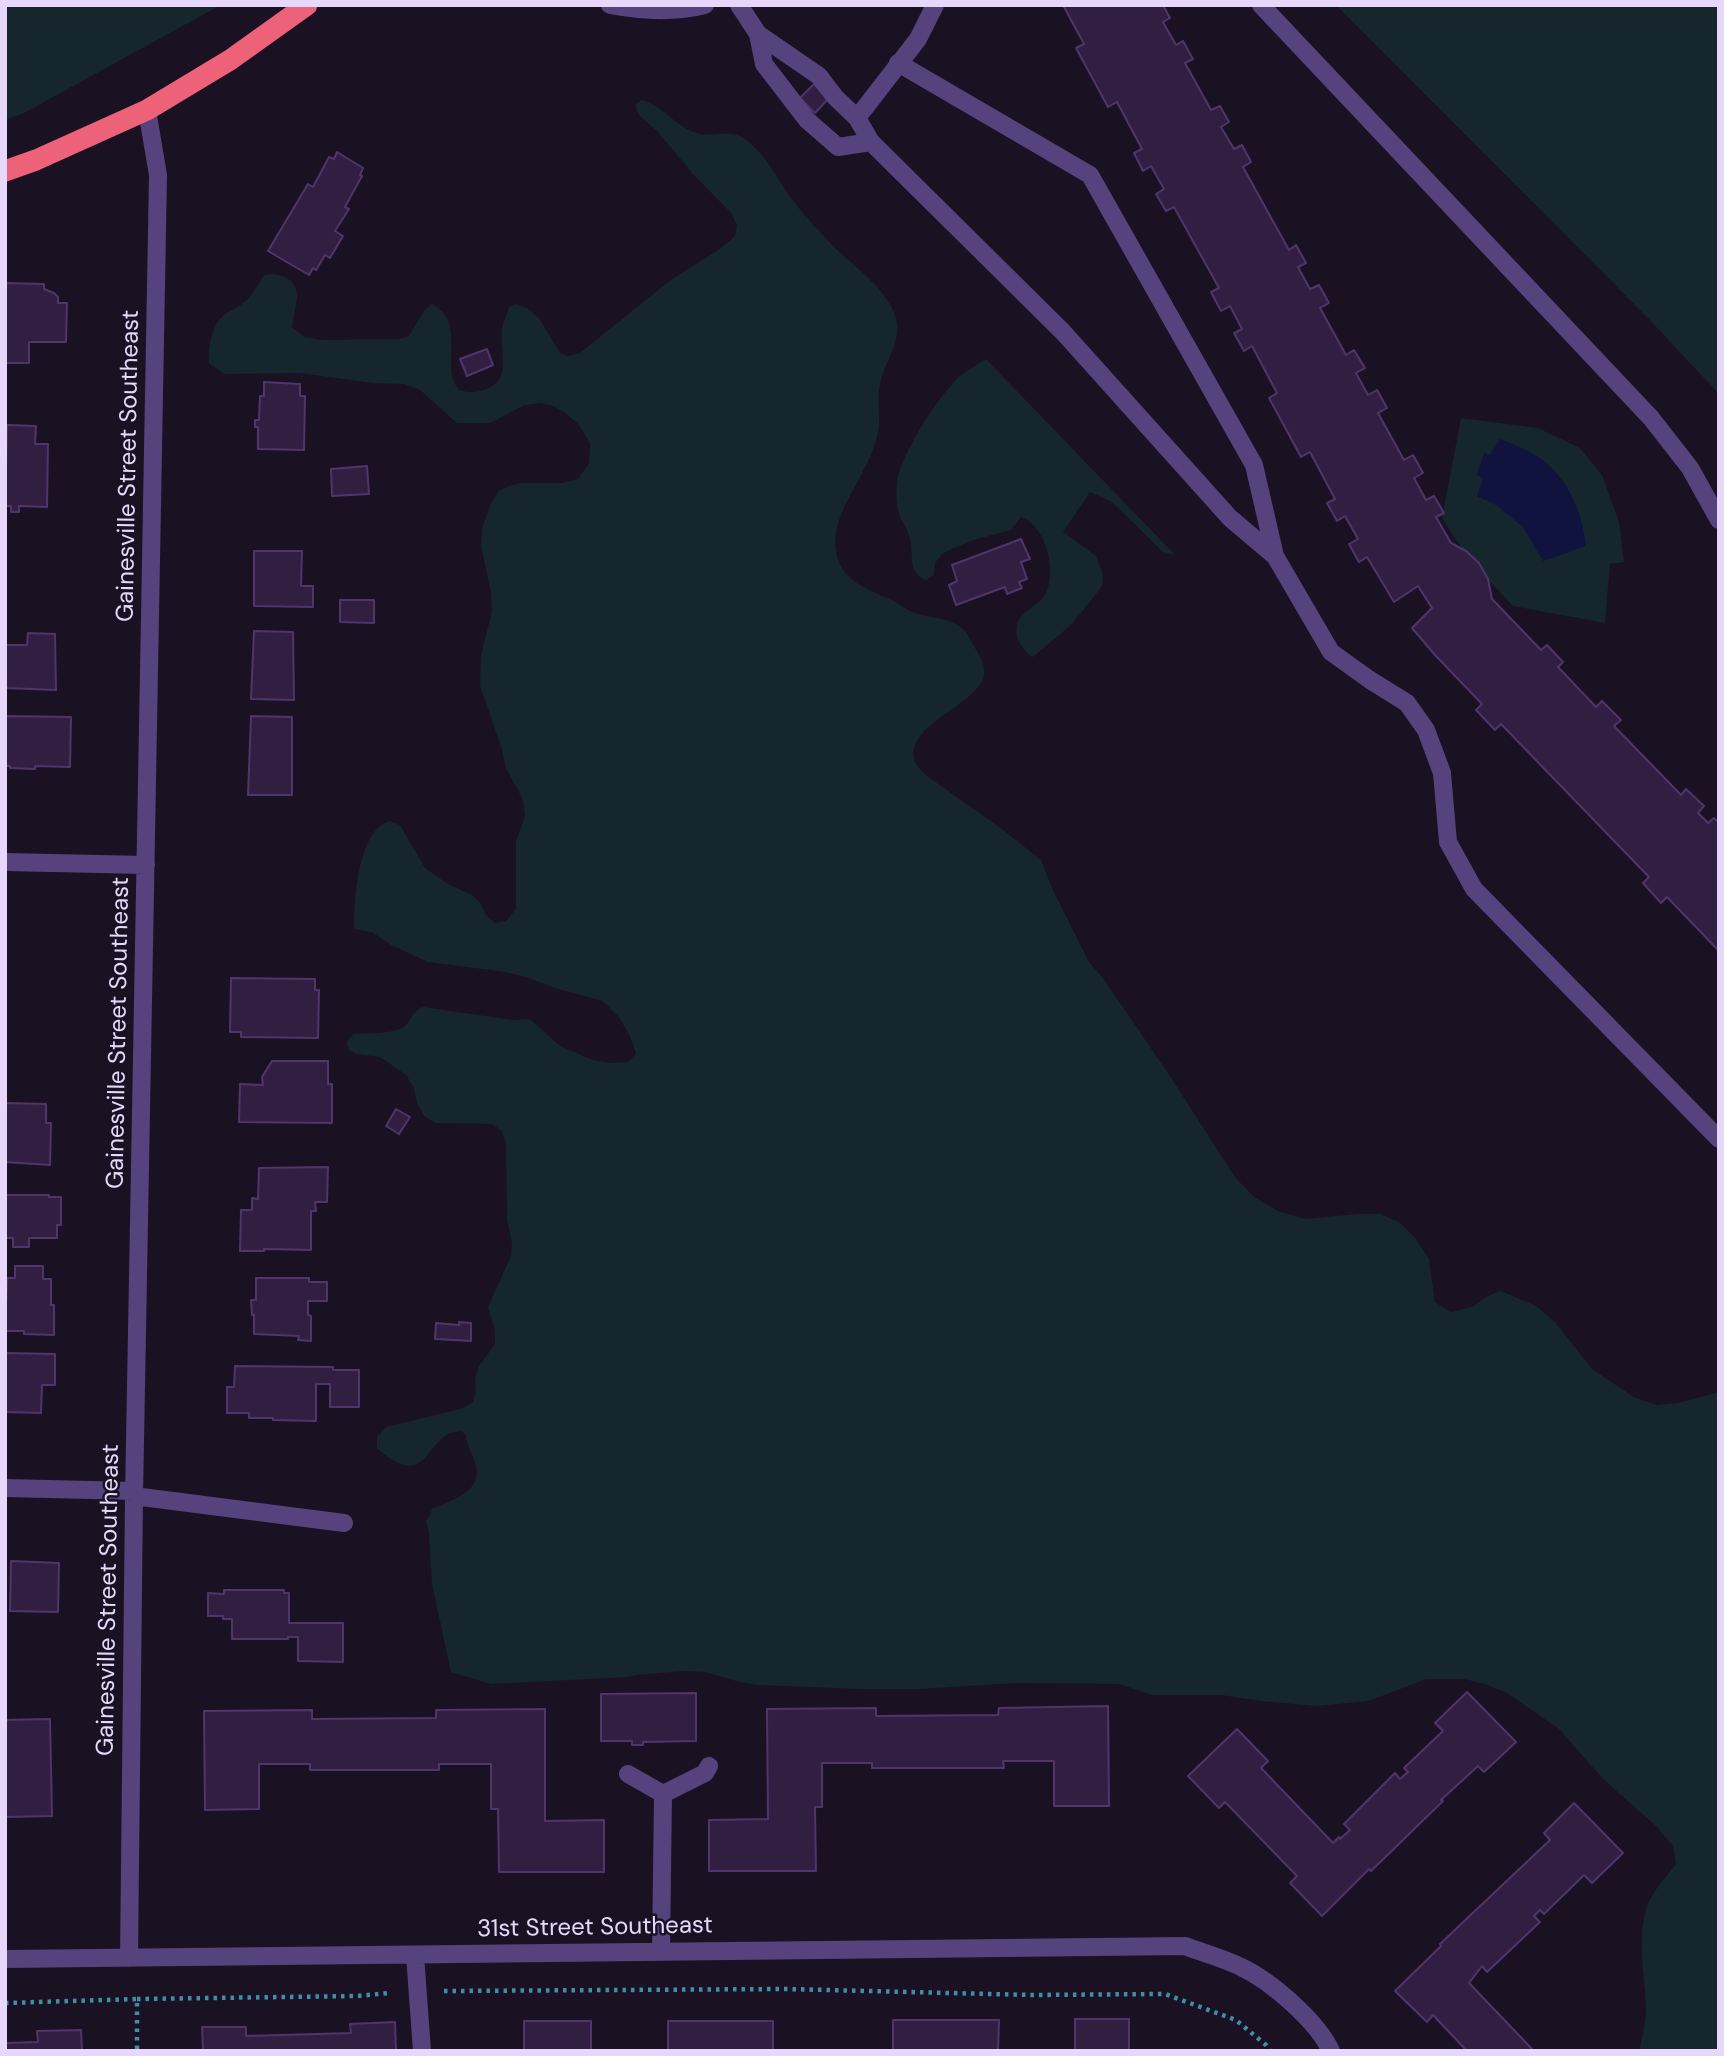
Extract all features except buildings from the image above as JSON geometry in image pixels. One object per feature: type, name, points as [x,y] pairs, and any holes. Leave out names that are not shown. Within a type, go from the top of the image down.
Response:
[{"type":"highway","points":[[5,171],[36,160],[147,110],[230,61],[307,5]]},
{"type":"street","points":[[610,5],[657,11],[684,10],[705,5]]},
{"type":"street","points":[[739,5],[758,34],[764,64],[807,120],[838,147],[871,142]]},
{"type":"street","points":[[857,118],[918,39],[935,5]]},
{"type":"street","points":[[1261,5],[1651,418],[1690,468],[1719,520]]},
{"type":"street","points":[[758,34],[819,76],[835,97],[857,118],[871,142],[1063,332],[1230,518],[1275,556]]},
{"type":"street","points":[[898,63],[1090,175],[1254,465],[1275,556],[1331,652],[1407,703],[1426,730],[1442,773],[1448,842],[1474,889],[1719,1139]]},
{"type":"street","name":"Gainesville Street Southeast","points":[[129,1958],[134,1493],[158,175],[147,110]]},
{"type":"street","points":[[5,862],[146,865]]},
{"type":"street","points":[[5,1488],[134,1493],[344,1523]]},
{"type":"street","points":[[663,1794],[705,1773],[709,1766]]},
{"type":"street","points":[[628,1774],[663,1794]]},
{"type":"street","points":[[661,1952],[663,1794]]},
{"type":"street","name":"31st Street Southeast","points":[[5,1959],[1185,1946],[1241,1967],[1267,1983],[1312,2023],[1331,2051]]},
{"type":"street","points":[[415,1955],[422,2051]]},
{"type":"path","points":[[5,2003],[357,1996],[418,1992],[786,1989],[1032,1995],[1165,1994],[1236,2020],[1266,2045],[1269,2051]]},
{"type":"path","points":[[137,1999],[137,2051]]},
{"type":"shaded area","points":[[5,5],[221,5],[24,113],[5,120]]},
{"type":"shaded area","points":[[1336,5],[1719,5],[1719,394],[1647,317]]},
{"type":"shaded area","points":[[642,100],[696,133],[737,135],[750,143],[765,159],[804,215],[861,271],[892,308],[896,318],[897,335],[880,384],[878,431],[869,459],[846,503],[838,525],[838,560],[847,575],[860,585],[910,611],[958,625],[969,637],[984,669],[980,684],[971,695],[930,726],[919,738],[914,750],[916,764],[927,776],[1041,860],[1089,962],[1103,978],[1170,1076],[1235,1177],[1254,1197],[1278,1211],[1305,1219],[1380,1214],[1399,1222],[1416,1239],[1429,1259],[1435,1302],[1451,1312],[1472,1307],[1500,1291],[1535,1305],[1555,1322],[1592,1369],[1634,1397],[1656,1405],[1678,1403],[1719,1392],[1719,2051],[1639,2051],[1646,2013],[1642,1944],[1644,1917],[1653,1893],[1676,1864],[1673,1846],[1656,1826],[1603,1779],[1559,1729],[1507,1693],[1485,1684],[1464,1679],[1426,1679],[1369,1701],[1317,1706],[1221,1695],[1152,1695],[1119,1684],[1017,1683],[919,1689],[860,1689],[758,1685],[705,1672],[684,1671],[628,1677],[491,1684],[451,1672],[432,1584],[426,1522],[432,1509],[456,1499],[474,1483],[475,1463],[466,1435],[461,1431],[447,1435],[421,1462],[409,1466],[394,1461],[377,1449],[377,1437],[386,1427],[460,1409],[473,1402],[475,1377],[479,1366],[495,1344],[495,1331],[488,1307],[511,1256],[512,1243],[507,1220],[506,1143],[502,1131],[492,1124],[435,1123],[424,1116],[406,1075],[380,1057],[357,1054],[349,1050],[347,1042],[353,1034],[387,1032],[404,1027],[415,1012],[423,1007],[513,1020],[530,1019],[560,1046],[593,1060],[627,1062],[636,1054],[630,1036],[618,1016],[603,1001],[506,972],[428,962],[391,945],[372,932],[354,929],[356,890],[366,846],[380,826],[390,821],[400,825],[425,868],[448,884],[472,895],[495,923],[506,921],[516,909],[516,841],[525,816],[523,800],[505,766],[502,749],[480,686],[481,655],[492,611],[481,545],[482,528],[492,501],[499,491],[521,483],[562,483],[578,479],[589,463],[590,443],[578,424],[551,405],[525,405],[490,423],[457,423],[420,390],[404,384],[373,383],[300,373],[224,374],[209,363],[210,344],[220,319],[246,300],[264,275],[270,274],[286,278],[294,286],[297,298],[292,327],[304,337],[323,340],[399,339],[409,336],[431,304],[441,310],[450,327],[453,380],[459,390],[482,390],[494,385],[499,379],[503,364],[503,326],[509,307],[516,304],[527,308],[539,318],[560,353],[568,356],[580,353],[672,279],[720,249],[735,236],[737,226],[732,214],[693,174],[657,131],[640,116],[636,104]]},
{"type":"shaded area","points":[[986,359],[1175,555],[1163,552],[1112,502],[1090,492],[1063,532],[1096,556],[1103,582],[1072,624],[1033,657],[1020,644],[1016,630],[1024,613],[1043,598],[1048,589],[1048,553],[1038,530],[1021,517],[1011,530],[973,540],[943,553],[935,563],[934,575],[926,580],[916,573],[912,563],[909,535],[897,507],[899,472],[921,427],[962,374]]},
{"type":"shaded area","points":[[1461,418],[1538,428],[1580,448],[1602,475],[1619,522],[1624,562],[1610,564],[1605,623],[1513,606],[1479,570],[1456,540],[1442,518]]},
{"type":"shaded area","points":[[1500,439],[1527,450],[1553,469],[1562,480],[1576,505],[1586,546],[1543,561],[1523,527],[1496,505],[1477,496],[1483,479],[1477,475],[1484,453],[1490,455]]}]
